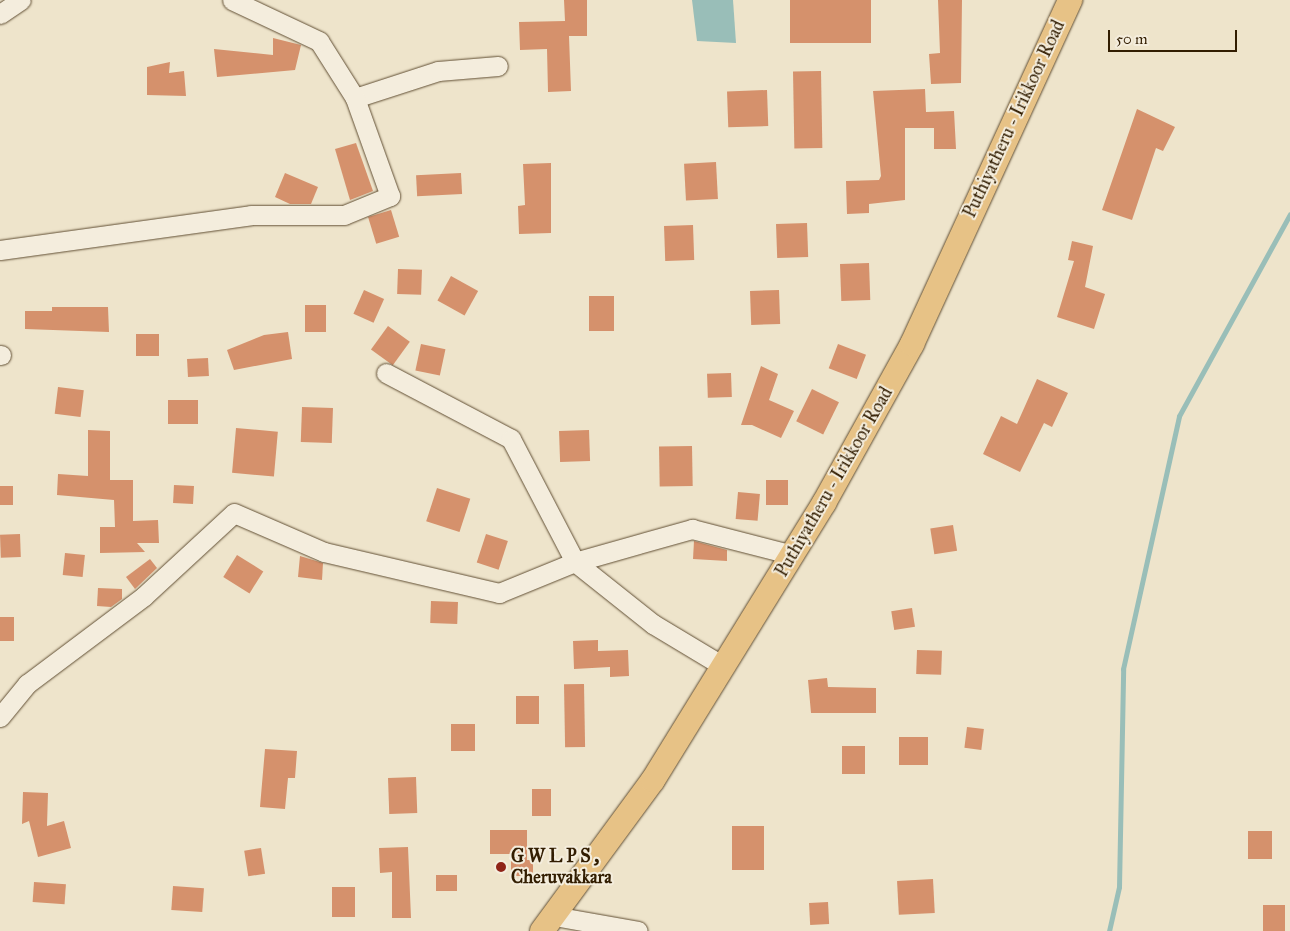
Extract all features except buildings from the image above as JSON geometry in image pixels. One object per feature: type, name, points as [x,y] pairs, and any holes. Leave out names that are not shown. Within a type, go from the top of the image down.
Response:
[{"type":"main road","name":"Puthiyatheru - Irikkoor Road","points":[[548,923],[653,780],[793,555],[912,344],[1070,0]]},
{"type":"street","points":[[0,14],[21,0]]},
{"type":"street","points":[[0,250],[251,215],[344,215],[390,196],[355,98],[319,41],[232,0]]},
{"type":"street","points":[[355,98],[438,71],[498,66]]},
{"type":"street","points":[[386,373],[511,439],[575,562],[653,624],[723,666]]},
{"type":"street","points":[[0,717],[27,684],[144,596],[234,513],[324,552],[499,593],[575,562],[692,530],[793,555]]},
{"type":"street","points":[[548,923],[638,931]]},
{"type":"water","points":[[692,0],[733,0],[736,43],[697,41]]},
{"type":"waterway","points":[[1109,931],[1119,887],[1123,669],[1179,416],[1290,214]]},
{"type":"place","name":"G W L P S , Cheruvakkara","points":[[501,867]]}]
